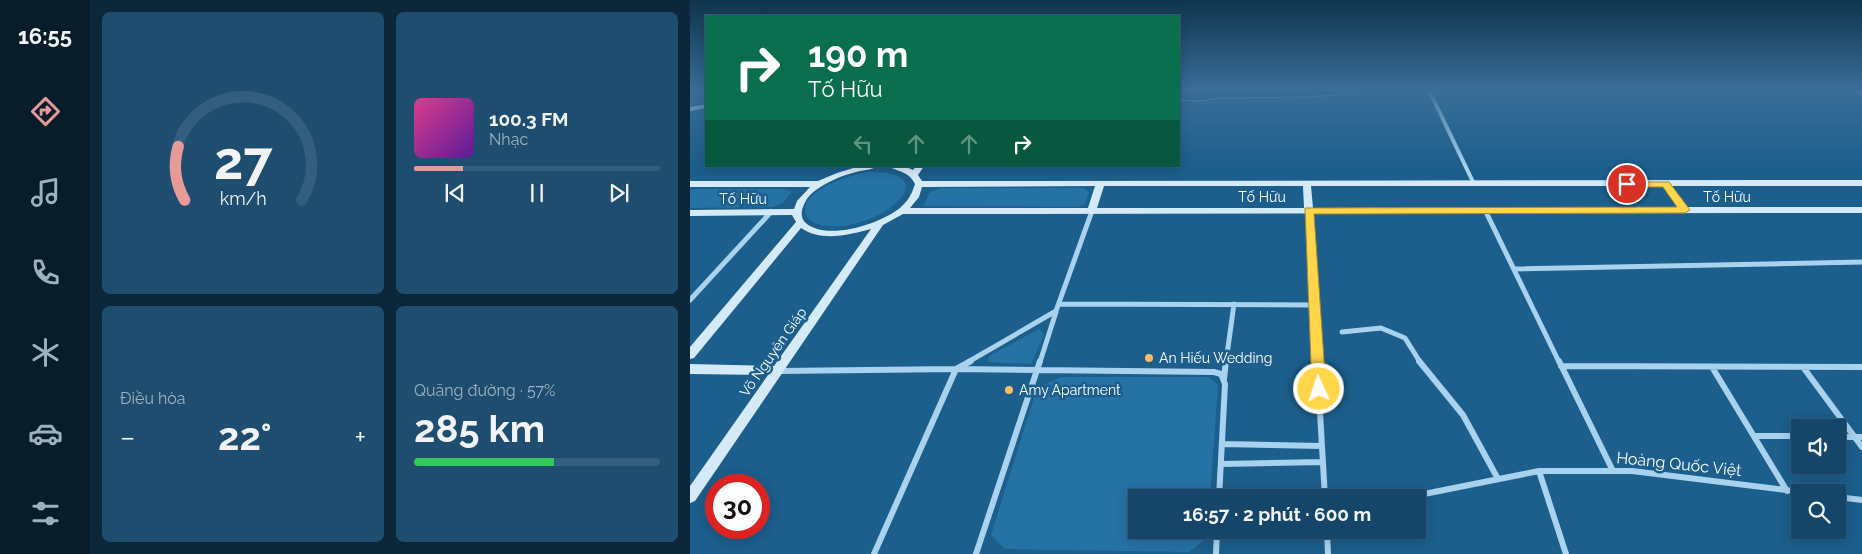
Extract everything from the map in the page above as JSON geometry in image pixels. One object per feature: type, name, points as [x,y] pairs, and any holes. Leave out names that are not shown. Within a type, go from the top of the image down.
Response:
[{"type":"main road","points":[[838,175],[844,167]]},
{"type":"main road","points":[[870,167],[838,175],[820,184],[802,200],[797,212],[800,223],[813,230],[833,233],[856,230],[880,223],[902,211],[913,200],[919,184],[914,175],[897,167]]},
{"type":"main road","points":[[914,175],[919,167]]},
{"type":"main road","name":"Tố Hữu","points":[[690,184],[820,184]]},
{"type":"main road","name":"Tố Hữu","points":[[919,184],[1862,184]]},
{"type":"main road","points":[[1092,210],[1100,184]]},
{"type":"main road","points":[[1307,184],[1309,211]]},
{"type":"main road","points":[[1666,184],[1685,210]]},
{"type":"main road","name":"Tố Hữu","points":[[902,211],[1862,210]]},
{"type":"main road","name":"Tố Hữu","points":[[690,213],[797,212]]},
{"type":"main road","points":[[690,355],[800,223]]},
{"type":"main road","name":"Võ Nguyên Giáp","points":[[690,497],[880,223]]},
{"type":"main road","points":[[690,370],[778,371]]},
{"type":"street","points":[[1441,116],[1474,184]]},
{"type":"street","points":[[976,554],[1056,311],[1092,210]]},
{"type":"street","points":[[1486,210],[1613,471]]},
{"type":"street","points":[[1309,211],[1324,489]]},
{"type":"street","points":[[690,300],[771,212]]},
{"type":"street","points":[[1514,269],[1862,262]]},
{"type":"street","points":[[1060,304],[1314,305]]},
{"type":"street","points":[[1220,489],[1224,379],[1234,304]]},
{"type":"street","points":[[874,554],[956,369],[1056,311]]},
{"type":"street","points":[[1342,332],[1382,328],[1405,338],[1426,371],[1463,416],[1498,479]]},
{"type":"street","points":[[1561,366],[1862,367]]},
{"type":"street","points":[[1712,367],[1787,490]]},
{"type":"street","points":[[1803,367],[1858,437],[1862,447]]},
{"type":"street","points":[[778,371],[956,369],[1214,372],[1224,379]]},
{"type":"street","points":[[1754,436],[1791,436]]},
{"type":"street","points":[[1222,444],[1322,446]]},
{"type":"street","points":[[1221,464],[1323,462]]},
{"type":"street","points":[[1539,471],[1566,554]]},
{"type":"street","name":"Hoàng Quốc Việt","points":[[1426,494],[1539,471],[1632,471],[1791,491]]},
{"type":"street","points":[[1846,498],[1862,500]]},
{"type":"street","points":[[1216,554],[1217,539]]},
{"type":"street","points":[[1327,539],[1328,554]]},
{"type":"shaded area","points":[[867,172],[891,174],[904,180],[905,190],[899,200],[886,211],[849,225],[828,226],[812,222],[806,214],[806,205],[810,198],[828,185],[850,176]]},
{"type":"shaded area","points":[[941,188],[1084,188],[1089,192],[1085,204],[1078,207],[923,206],[930,192]]},
{"type":"shaded area","points":[[690,189],[784,189],[791,191],[791,193],[783,203],[774,207],[690,208]]},
{"type":"shaded area","points":[[1039,329],[1044,335],[1031,364],[988,362],[989,356]]},
{"type":"shaded area","points":[[1061,377],[1208,377],[1218,385],[1211,489],[1128,489],[1128,539],[1206,539],[1189,552],[1005,549],[991,535],[1037,388]]},
{"type":"place","name":"An Hiếu Wedding","points":[[1149,358]]},
{"type":"place","name":"Amy Apartment","points":[[1009,390]]},
{"type":"route","points":[[1319,389],[1309,211],[1685,210],[1666,184],[1627,184]]}]
